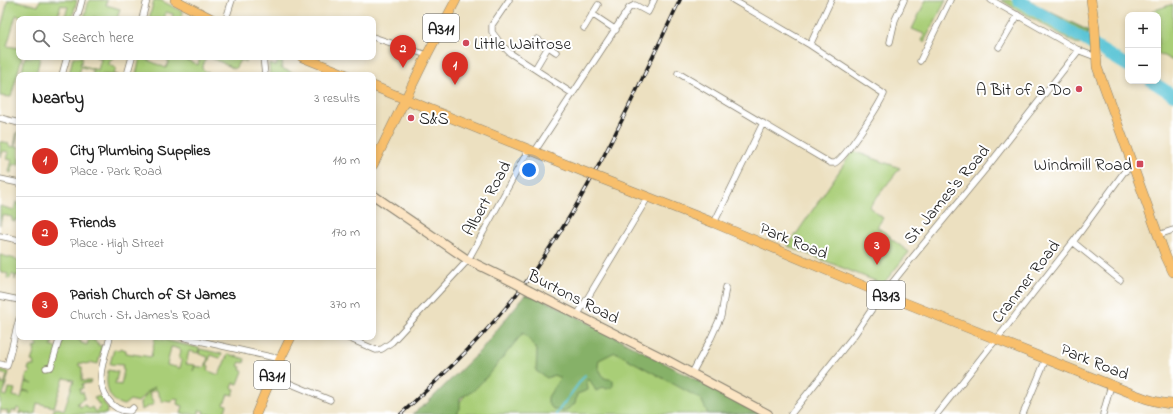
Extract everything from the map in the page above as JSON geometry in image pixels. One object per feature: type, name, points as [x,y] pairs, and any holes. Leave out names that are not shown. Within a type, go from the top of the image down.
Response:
[{"type":"main road","points":[[175,0],[206,16]]},
{"type":"main road","name":"A311","points":[[376,159],[456,0]]},
{"type":"main road","points":[[1091,0],[1096,36],[1097,67],[1158,235],[1173,272]]},
{"type":"main road","points":[[309,60],[339,72]]},
{"type":"main road","name":"A313","points":[[376,87],[406,99]]},
{"type":"main road","name":"Park Road","points":[[406,99],[648,198],[714,223],[883,294],[1141,397],[1166,404],[1173,404]]},
{"type":"main road","name":"A311","points":[[256,414],[290,340]]},
{"type":"street","points":[[78,16],[82,0]]},
{"type":"street","points":[[143,16],[147,0]]},
{"type":"street","points":[[227,16],[232,0]]},
{"type":"street","points":[[498,40],[492,32],[492,25],[509,0]]},
{"type":"street","name":"Albert Road","points":[[353,340],[376,350],[382,349],[392,342],[468,260],[532,150],[573,94],[629,8],[635,5],[648,12],[654,0]]},
{"type":"street","points":[[678,73],[830,163],[835,163],[841,158],[863,129],[884,94],[810,45],[733,0]]},
{"type":"street","points":[[810,45],[831,0]]},
{"type":"street","points":[[890,42],[895,20],[904,0]]},
{"type":"street","points":[[920,61],[950,0]]},
{"type":"street","points":[[991,0],[1079,50],[1091,56],[1096,55]]},
{"type":"street","points":[[584,28],[598,5]]},
{"type":"street","points":[[592,14],[616,30]]},
{"type":"street","points":[[999,46],[1018,15]]},
{"type":"street","points":[[376,38],[427,55]]},
{"type":"street","points":[[536,39],[556,52]]},
{"type":"street","points":[[536,69],[548,47]]},
{"type":"street","points":[[506,49],[573,94]]},
{"type":"street","name":"St. James's Road","points":[[791,414],[855,334],[883,294],[988,166],[1079,50]]},
{"type":"street","points":[[63,72],[66,60]]},
{"type":"street","points":[[128,72],[131,60]]},
{"type":"street","points":[[263,60],[265,72]]},
{"type":"street","points":[[0,118],[16,121]]},
{"type":"street","points":[[714,223],[763,123]]},
{"type":"street","name":"Cranmer Road","points":[[938,414],[1073,242],[1124,172],[1133,166]]},
{"type":"street","points":[[0,178],[16,182]]},
{"type":"street","name":"Burtons Road","points":[[376,197],[468,260],[578,314],[768,414]]},
{"type":"street","points":[[578,314],[648,198]]},
{"type":"street","points":[[1158,235],[1173,230]]},
{"type":"street","points":[[0,236],[16,239]]},
{"type":"street","points":[[1073,242],[1120,280]]},
{"type":"street","points":[[692,374],[721,316],[726,287]]},
{"type":"street","points":[[0,296],[16,299]]},
{"type":"street","points":[[0,364],[7,366],[16,331]]},
{"type":"street","points":[[46,368],[52,367],[59,340]]},
{"type":"street","points":[[109,340],[101,374],[104,393],[109,402],[116,408],[125,412],[130,411],[133,408]]},
{"type":"street","points":[[195,340],[280,359]]},
{"type":"street","points":[[1023,414],[1046,358]]},
{"type":"street","points":[[272,376],[330,400]]},
{"type":"street","points":[[1103,414],[1111,385]]},
{"type":"green space","points":[[8,0],[38,6],[40,0],[77,0],[73,16],[65,16],[68,7],[61,5],[58,16],[16,15],[7,46],[16,48],[16,60],[21,60],[18,72],[16,72],[16,79],[11,97],[0,96],[0,32]]},
{"type":"green space","points":[[89,0],[107,0],[106,5],[120,9],[118,16],[85,16]]},
{"type":"green space","points":[[154,0],[160,0],[183,12],[182,16],[173,16],[173,14],[166,12],[165,16],[150,16]]},
{"type":"green space","points":[[926,0],[946,0],[924,42],[922,41],[924,34],[912,29]]},
{"type":"green space","points":[[1001,0],[1013,0],[1082,41],[1079,45]]},
{"type":"green space","points":[[1021,0],[1030,0],[1040,7],[1089,31],[1086,38],[1043,14]]},
{"type":"green space","points":[[1173,4],[1173,61],[1161,55],[1161,12],[1153,12]]},
{"type":"green space","points":[[24,60],[39,60],[37,72],[22,72]]},
{"type":"green space","points":[[72,60],[82,60],[80,65],[98,70],[101,60],[110,60],[109,65],[116,68],[115,72],[93,72],[93,70],[81,67],[80,72],[70,72]]},
{"type":"green space","points":[[139,60],[148,60],[166,68],[169,61],[167,60],[187,60],[198,65],[199,60],[205,60],[202,69],[207,72],[137,72]]},
{"type":"green space","points":[[216,60],[240,60],[235,69]]},
{"type":"green space","points":[[278,60],[283,60],[281,68],[291,72],[270,72],[269,64],[276,66]]},
{"type":"green space","points":[[16,137],[16,164],[13,164],[11,173],[9,172],[12,160],[7,159],[9,152],[3,151],[0,157],[0,142],[5,142],[9,144],[9,146],[14,147]]},
{"type":"green space","points":[[853,151],[900,168],[869,207],[883,218],[877,227],[909,252],[883,284],[788,246]]},
{"type":"green space","points":[[16,202],[15,222],[12,221],[12,217],[2,215],[0,225],[0,206],[14,210]]},
{"type":"green space","points":[[0,255],[16,259],[15,280],[15,276],[12,274],[10,279],[7,278],[8,274],[0,272]]},
{"type":"green space","points":[[525,295],[536,297],[559,307],[760,414],[708,414],[701,399],[615,352],[599,360],[598,367],[604,378],[613,380],[613,387],[606,389],[604,387],[596,391],[590,380],[587,380],[588,390],[577,394],[575,404],[563,412],[553,409],[548,403],[548,397],[560,378],[554,375],[547,378],[536,371],[537,351],[523,333],[484,380],[473,391],[460,398],[460,409],[456,414],[412,414],[426,404],[480,351]]},
{"type":"green space","points":[[538,306],[745,414],[450,414]]},
{"type":"green space","points":[[32,340],[54,340],[51,346],[60,349],[63,340],[78,340],[87,345],[89,340],[92,340],[96,341],[95,342],[98,343],[98,345],[102,346],[98,364],[90,362],[89,364],[79,363],[79,366],[82,367],[82,381],[91,381],[90,383],[82,384],[83,388],[80,389],[80,393],[83,392],[85,398],[77,403],[80,407],[85,405],[89,409],[92,407],[95,412],[101,407],[94,398],[100,396],[108,409],[106,414],[53,414],[54,409],[57,408],[64,410],[74,380],[64,378],[54,407],[37,403],[35,414],[27,414],[22,412],[20,414],[20,409],[17,408],[16,411],[12,411],[11,414],[7,414],[8,411],[1,410],[0,414],[0,380],[4,385],[7,375],[0,373],[0,370],[9,372],[3,395],[7,396],[9,388],[15,389],[13,396],[21,398],[23,391],[30,392],[23,390],[25,382],[33,384],[25,381],[27,374],[29,374],[30,371],[28,370],[29,366],[34,366],[33,361],[31,361],[35,350],[33,349],[34,347],[37,348],[38,344],[34,343],[34,341]]},
{"type":"green space","points":[[155,340],[164,340],[199,348],[198,353],[189,351],[186,364],[195,365],[193,371],[195,366],[205,368],[208,357],[199,354],[200,349],[222,354],[220,358],[211,355],[207,365],[209,366],[208,371],[219,375],[228,354],[245,359],[244,363],[240,362],[238,366],[241,367],[240,370],[243,371],[238,384],[234,383],[232,388],[235,389],[233,395],[228,394],[224,404],[227,405],[224,414],[203,414],[204,411],[199,410],[199,414],[181,414],[183,406],[177,404],[178,399],[176,398],[172,400],[172,402],[162,401],[156,389],[149,393],[154,404],[141,410],[140,403],[148,392],[155,387],[148,391],[138,402],[130,400],[124,405],[111,397],[107,381],[108,370],[118,372],[115,384],[121,385],[124,370],[122,369],[123,365],[110,364],[114,349],[120,350],[120,348],[126,350],[126,353],[151,357]],"holes":[[[171,347],[181,350],[179,359],[182,360],[180,368],[167,365]]]},
{"type":"waterway","points":[[1018,0],[1125,64]]},
{"type":"waterway","points":[[1156,84],[1173,95]]},
{"type":"waterway","points":[[556,414],[585,375]]},
{"type":"railway","points":[[401,414],[473,345],[506,308],[536,268],[577,204],[596,171],[631,103],[680,0]]},
{"type":"place","name":"Little Waitrose","points":[[466,43]]},
{"type":"place","name":"Friends","points":[[403,68]]},
{"type":"place","name":"City Plumbing Supplies","points":[[455,85]]},
{"type":"place","name":"A Bit of a Do","points":[[1079,89]]},
{"type":"place","name":"S&S","points":[[411,118]]},
{"type":"place","name":"Windmill Road","points":[[1140,164]]},
{"type":"place","name":"Parish Church of St James","points":[[877,265]]}]
